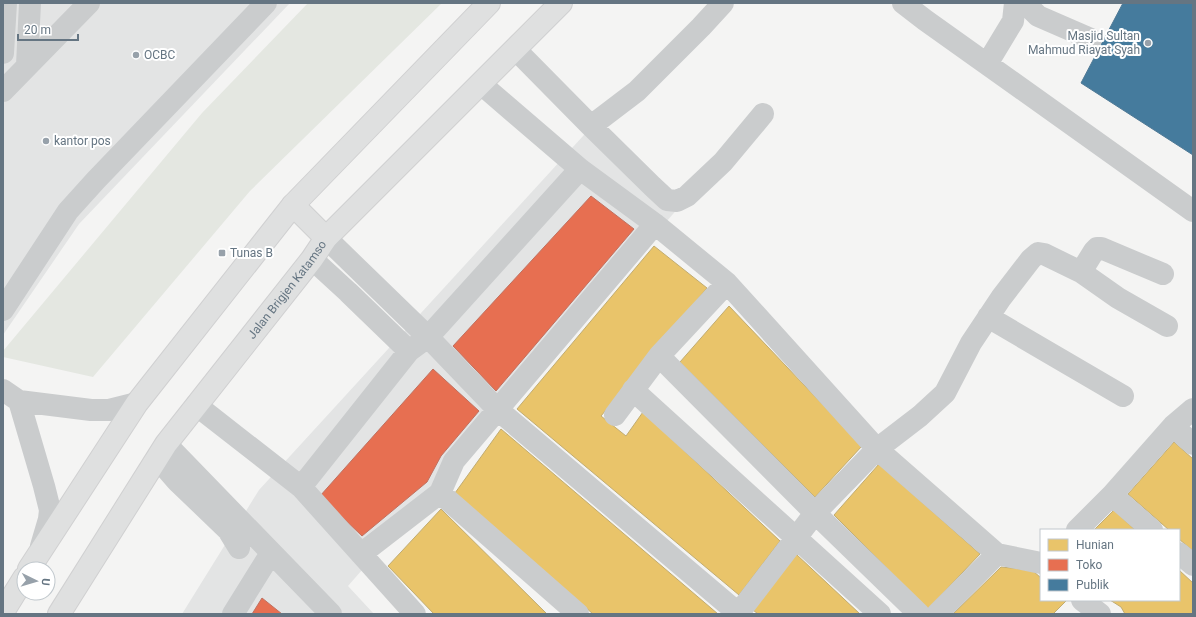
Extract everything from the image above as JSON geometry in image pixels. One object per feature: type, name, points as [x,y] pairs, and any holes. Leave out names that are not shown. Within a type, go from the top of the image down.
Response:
[{"type":"main road","points":[[34,561],[137,403],[293,205],[489,3]]},
{"type":"main road","name":"Jalan Brigjen Katamso","points":[[59,614],[162,451],[312,259],[326,238],[561,3]]},
{"type":"main road","points":[[293,205],[326,238]]},
{"type":"main road","points":[[3,612],[16,591]]},
{"type":"street","points":[[3,53],[6,3]]},
{"type":"street","points":[[27,65],[30,3]]},
{"type":"street","points":[[3,91],[89,3]]},
{"type":"street","points":[[3,310],[68,211],[266,3]]},
{"type":"street","points":[[591,126],[636,91],[723,3]]},
{"type":"street","points":[[904,3],[925,20],[1193,212]]},
{"type":"street","points":[[987,64],[1013,21],[1015,3]]},
{"type":"street","points":[[1025,3],[1038,16],[1091,38]]},
{"type":"street","points":[[515,49],[667,200],[677,201],[687,196],[723,162],[763,114]]},
{"type":"street","points":[[480,84],[580,168],[655,224],[727,283],[877,449],[997,554],[1040,562]]},
{"type":"street","points":[[301,487],[409,351],[428,337],[580,168]]},
{"type":"street","points":[[361,554],[440,493],[454,461],[655,224]]},
{"type":"street","points":[[326,238],[428,337],[498,410],[738,614],[815,513],[877,449],[920,416],[945,393],[988,317],[1031,259],[1038,253],[1044,254],[1081,272],[1118,298],[1167,326]]},
{"type":"street","points":[[1081,272],[1094,250],[1101,248],[1163,274]]},
{"type":"street","points":[[312,259],[409,351]]},
{"type":"street","points":[[614,415],[659,356],[727,283]]},
{"type":"street","points":[[988,317],[1123,396]]},
{"type":"street","points":[[659,356],[815,513],[919,614]]},
{"type":"street","points":[[633,390],[880,614]]},
{"type":"street","points":[[11,396],[91,410],[108,410],[137,403]]},
{"type":"street","points":[[11,396],[44,486],[50,510],[49,519],[34,561]]},
{"type":"street","points":[[196,406],[301,487],[415,614]]},
{"type":"street","points":[[1078,529],[1112,495],[1173,426],[1193,409]]},
{"type":"street","points":[[1173,426],[1193,444]]},
{"type":"street","points":[[162,451],[177,481],[228,530],[239,548]]},
{"type":"street","points":[[162,451],[271,553],[331,614]]},
{"type":"street","points":[[440,493],[578,614]]},
{"type":"street","points":[[1112,495],[1151,529]]},
{"type":"street","points":[[233,614],[271,553]]},
{"type":"street","points":[[937,614],[997,554]]},
{"type":"street","points":[[1180,554],[1193,565]]},
{"type":"street","points":[[1069,614],[1081,601]]},
{"type":"street","points":[[1083,601],[1100,614]]},
{"type":"shaded area","points":[[3,3],[290,3],[79,224],[3,335]]},
{"type":"shaded area","points":[[308,3],[442,3],[250,191],[93,377],[3,357],[3,351],[202,113]]},
{"type":"shaded area","points":[[594,124],[680,206],[348,586],[374,614],[182,614],[259,490]]},
{"type":"building: Hunian","points":[[654,246],[707,288],[601,416],[626,436],[643,412],[780,541],[739,595],[517,409]]},
{"type":"building: Hunian","points":[[729,306],[862,446],[815,497],[680,362]]},
{"type":"building: Hunian","points":[[501,429],[718,614],[593,614],[455,493]]},
{"type":"building: Hunian","points":[[1174,442],[1193,459],[1193,551],[1180,540],[1180,529],[1168,529],[1128,494]]},
{"type":"building: Hunian","points":[[879,464],[980,554],[928,609],[834,515]]},
{"type":"building: Hunian","points":[[441,509],[547,614],[434,614],[388,566]]},
{"type":"building: Hunian","points":[[1114,510],[1134,529],[1095,529]]},
{"type":"building: Hunian","points":[[796,554],[860,614],[758,614],[753,610]]},
{"type":"building: Hunian","points":[[1001,567],[1032,570],[1040,577],[1040,601],[1066,601],[1053,614],[953,614]]},
{"type":"building: Hunian","points":[[1180,571],[1193,583],[1193,614],[1125,614],[1121,607],[1112,601],[1180,601]]},
{"type":"building: Toko","points":[[591,196],[634,229],[496,391],[453,346]]},
{"type":"building: Toko","points":[[433,369],[479,411],[441,456],[427,482],[362,536],[320,496]]},
{"type":"building: Toko","points":[[262,598],[282,614],[252,614]]},
{"type":"building: Publik","name":"Masjid Sultan Mahmud Riayat Syah","points":[[1123,3],[1193,3],[1193,155],[1081,83]]},
{"type":"place","name":"Masjid Sultan Mahmud Riayat Syah","points":[[1148,43]]},
{"type":"place","name":"OCBC","points":[[136,55]]},
{"type":"place","name":"kantor pos","points":[[46,141]]},
{"type":"place","name":"Tunas B","points":[[222,253]]}]
